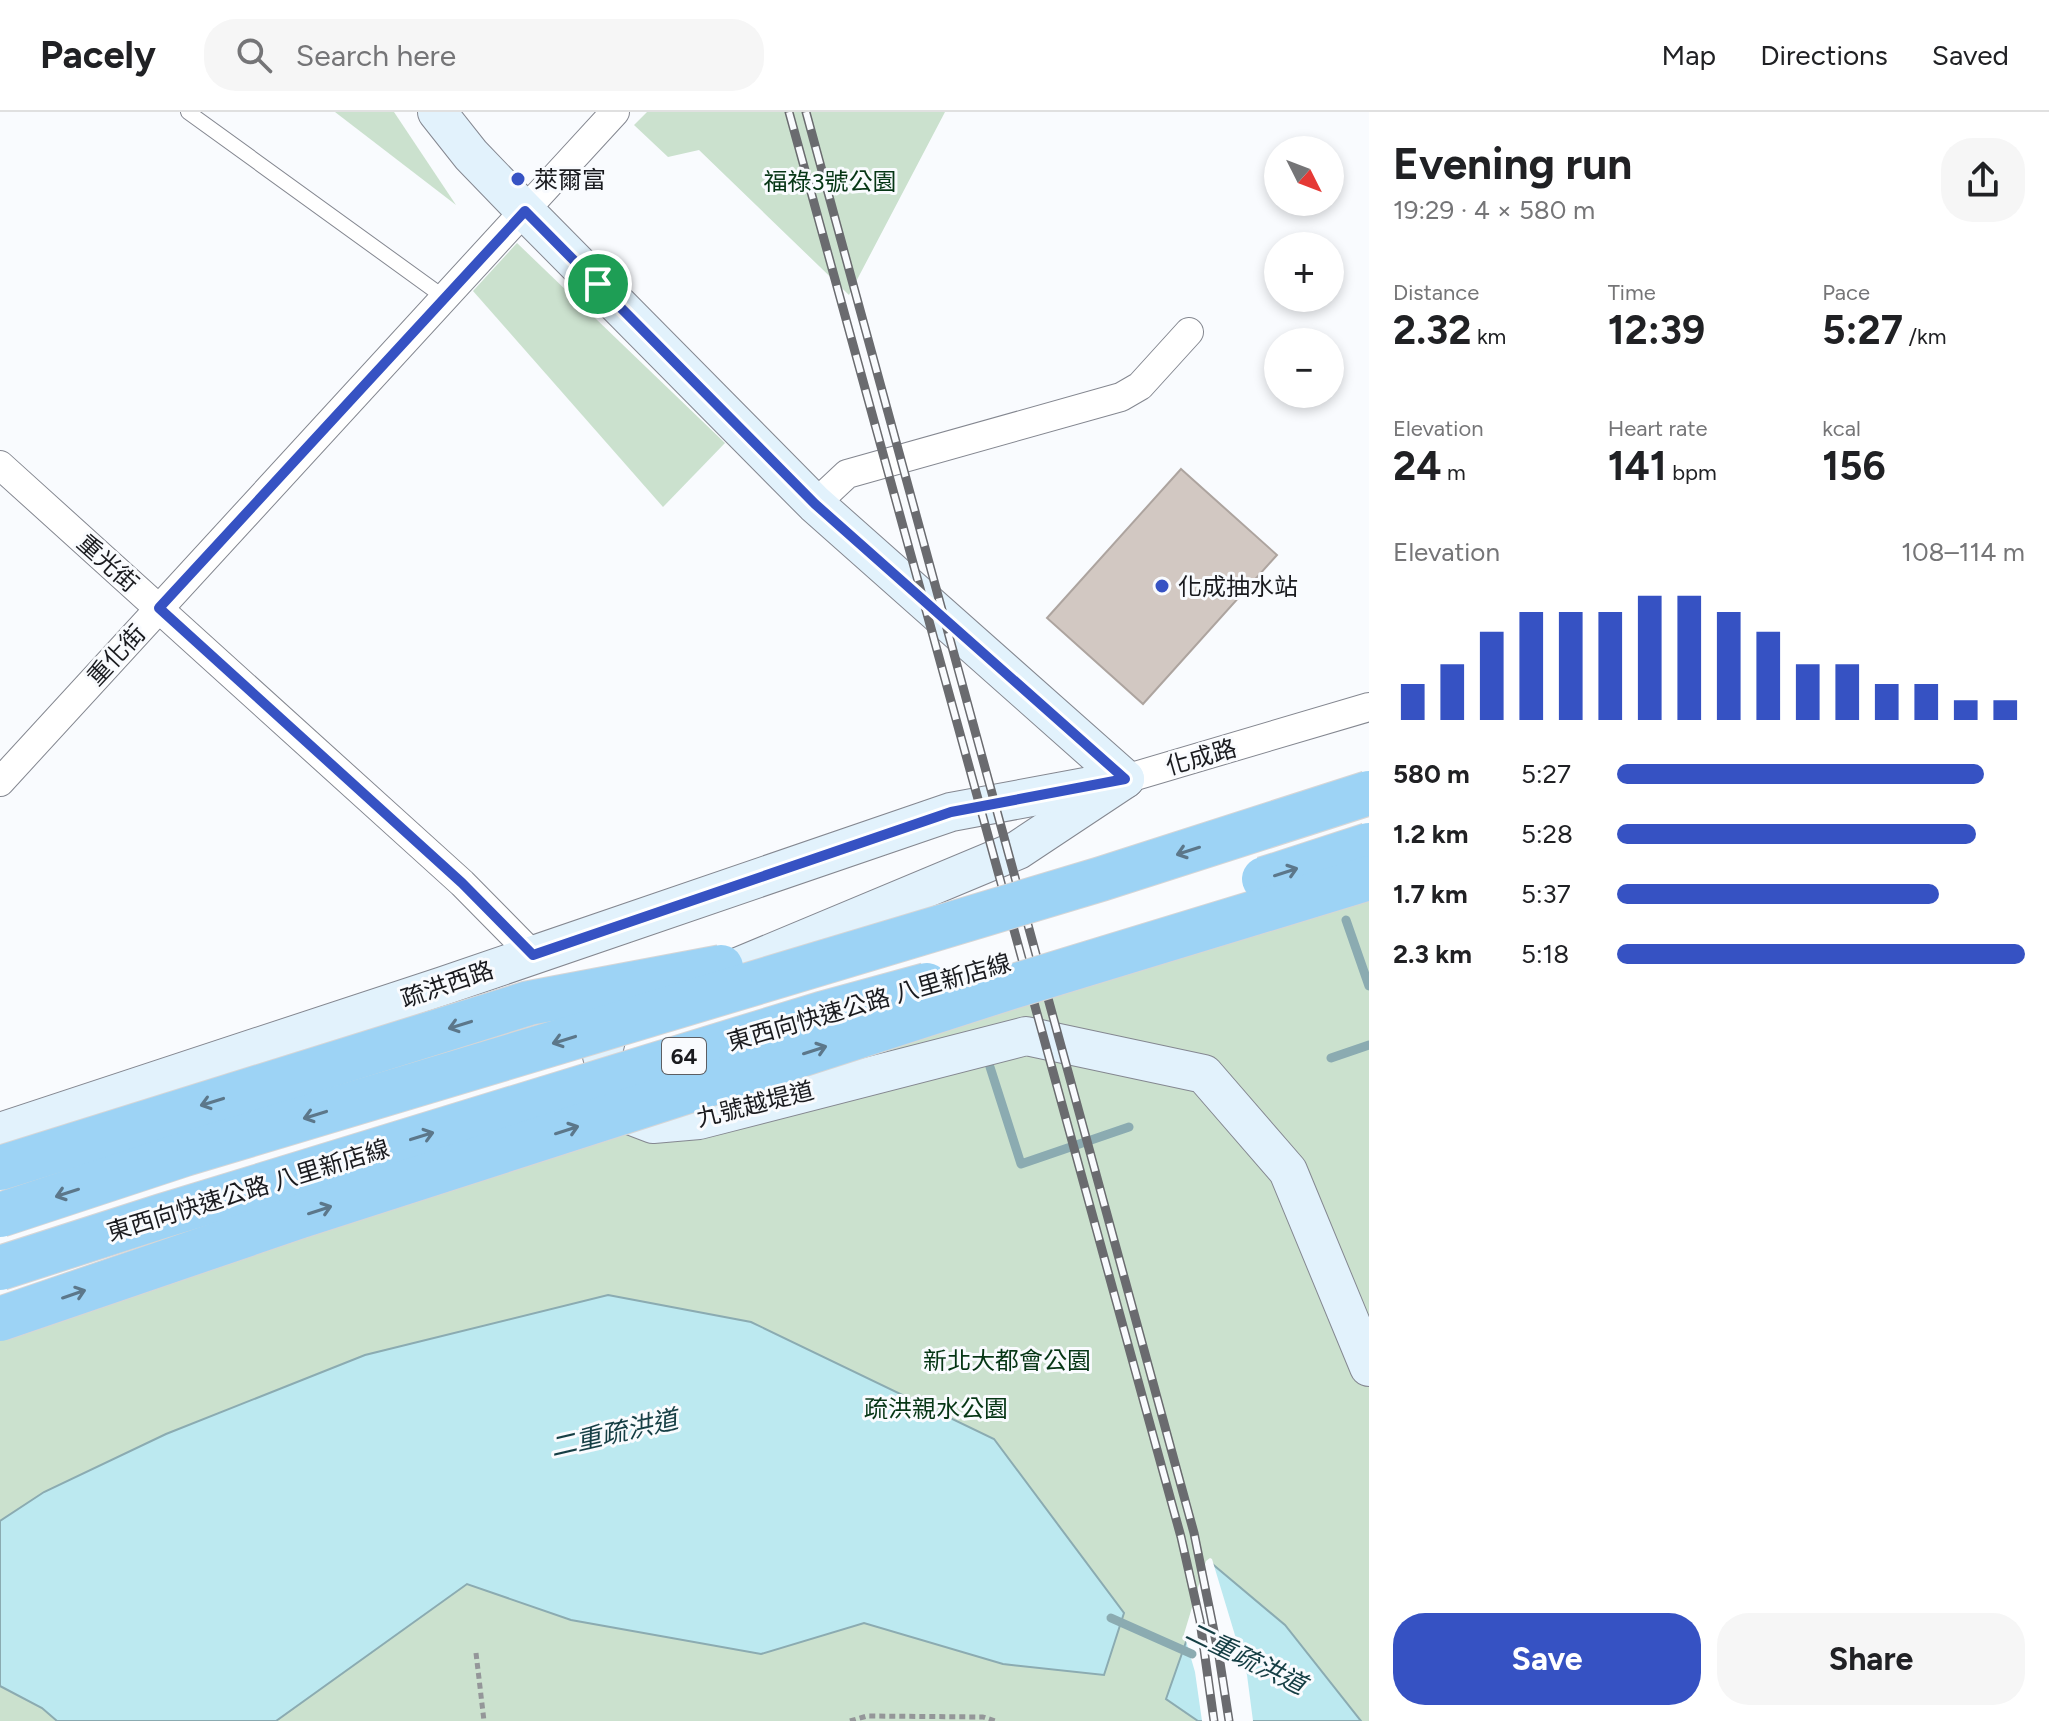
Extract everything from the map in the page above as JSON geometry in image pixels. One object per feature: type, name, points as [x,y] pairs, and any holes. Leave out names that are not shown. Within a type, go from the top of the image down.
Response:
[{"type":"highway","name":"東西向快速公路 八里新店線","points":[[0,1215],[185,1154],[1116,875],[1369,793]]},
{"type":"highway","name":"東西向快速公路 八里新店線","points":[[0,1268],[806,1018],[993,966],[1369,845]]},
{"type":"highway","points":[[0,1319],[313,1212],[1011,987],[1369,878]]},
{"type":"highway","points":[[0,1168],[529,1003],[948,924]]},
{"type":"street","points":[[437,112],[471,155],[815,504],[1125,779]]},
{"type":"street","name":"重化街","points":[[0,782],[615,112]]},
{"type":"street","points":[[815,504],[847,474],[1121,397],[1140,386],[1189,332]]},
{"type":"street","name":"重光街","points":[[0,465],[462,883],[533,955]]},
{"type":"street","name":"化成路","points":[[1125,779],[1369,707]]},
{"type":"street","name":"疏洪西路","points":[[0,1132],[951,812],[1125,779]]},
{"type":"street","name":"九號越堤道","points":[[1125,779],[1018,850],[611,1020],[602,1056],[618,1102],[632,1116],[653,1124],[699,1120],[1026,1036],[1204,1074],[1288,1171],[1369,1367]]},
{"type":"lane","points":[[188,112],[445,298]]},
{"type":"path","points":[[476,1653],[484,1721]]},
{"type":"path","points":[[850,1721],[867,1716],[983,1717],[995,1721]]},
{"type":"green space","points":[[335,112],[394,112],[456,205]]},
{"type":"green space","name":"福祿3號公園","points":[[647,112],[945,112],[849,295],[699,150],[668,157],[634,125]]},
{"type":"green space","points":[[517,243],[725,443],[663,507],[473,291]]},
{"type":"green space","name":"疏洪親水公園","points":[[1369,863],[1369,1721],[0,1721],[0,1310]]},
{"type":"water","points":[[608,1295],[751,1322],[994,1439],[1124,1613],[1104,1675],[1003,1664],[864,1623],[761,1654],[571,1620],[467,1584],[276,1721],[57,1721],[42,1708],[0,1686],[0,1521],[44,1492],[166,1434],[365,1355]]},
{"type":"water","points":[[1210,1562],[1285,1625],[1361,1721],[1198,1721],[1166,1699]]},
{"type":"pier","points":[[1210,1558],[1247,1675],[1253,1721],[1202,1721],[1195,1672],[1184,1634],[1206,1561]]},
{"type":"building","name":"化成抽水站","points":[[1181,469],[1277,555],[1143,704],[1047,618]]},
{"type":"waterway","points":[[1346,920],[1369,986]]},
{"type":"waterway","points":[[1331,1058],[1369,1045]]},
{"type":"waterway","points":[[990,1067],[1021,1164],[1129,1127]]},
{"type":"waterway","name":"二重疏洪道","points":[[1111,1618],[1192,1654]]},
{"type":"railway","points":[[789,112],[1181,1537],[1200,1621],[1214,1721]]},
{"type":"railway","points":[[806,112],[1194,1533],[1229,1721]]},
{"type":"place","name":"萊爾富","points":[[518,179]]},
{"type":"place","name":"化成抽水站","points":[[1162,586]]},
{"type":"route","points":[[525,211],[598,284],[815,504],[1125,779],[951,812],[533,955],[462,883],[159,608],[525,211]]},
{"type":"park label","name":"新北大都會公園","points":[[1007,1360]]}]
